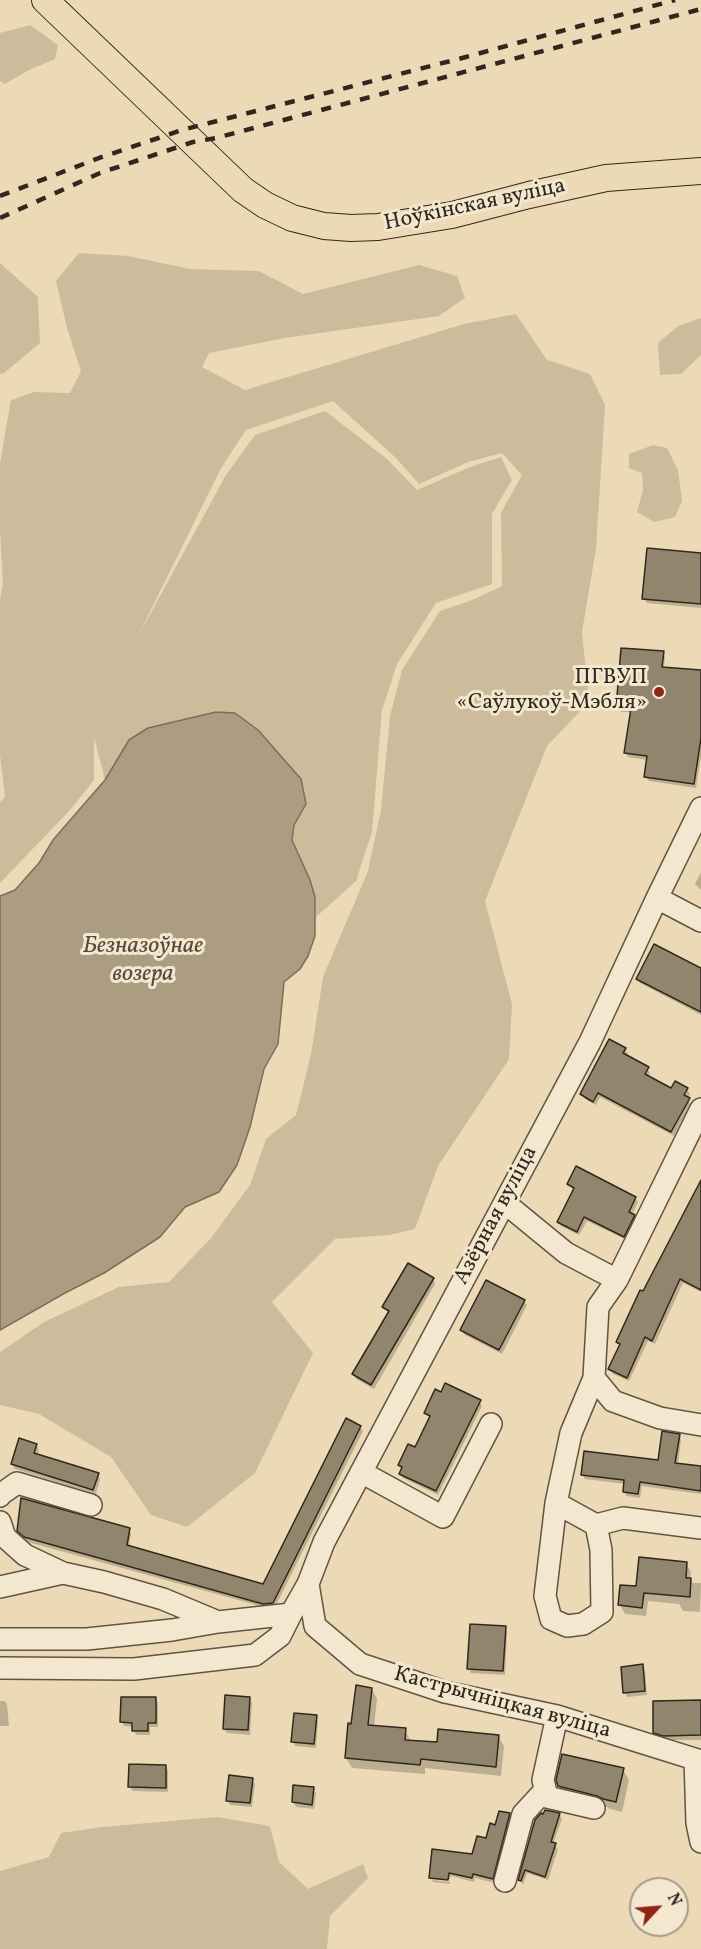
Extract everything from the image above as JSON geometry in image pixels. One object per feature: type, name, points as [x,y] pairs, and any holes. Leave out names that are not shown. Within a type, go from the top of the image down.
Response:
[{"type":"main road","name":"Ноўкінская вуліца","points":[[45,0],[243,190],[265,205],[292,218],[324,226],[378,227],[452,215],[606,178],[701,171]]},
{"type":"street","name":"Азёрная вуліца","points":[[0,1668],[134,1669],[255,1655],[280,1636],[308,1584],[324,1542],[590,1042],[701,808]]},
{"type":"street","points":[[657,898],[701,921]]},
{"type":"street","points":[[596,1525],[601,1550],[602,1612],[583,1624],[567,1626],[551,1619],[545,1596],[556,1503],[571,1433],[594,1378],[598,1307],[617,1280],[701,1109]]},
{"type":"street","points":[[505,1203],[566,1253],[617,1280]]},
{"type":"street","points":[[594,1378],[613,1401],[660,1418],[701,1425]]},
{"type":"street","points":[[361,1472],[443,1517],[491,1424]]},
{"type":"street","points":[[0,1496],[16,1483],[91,1504]]},
{"type":"street","points":[[556,1503],[596,1525],[623,1518],[701,1528]]},
{"type":"street","points":[[0,1522],[4,1537],[25,1555],[63,1573],[163,1599],[218,1622]]},
{"type":"street","points":[[0,1587],[63,1573]]},
{"type":"street","name":"Кастрычніцкая вуліца","points":[[308,1584],[315,1626],[360,1664],[445,1692],[557,1716],[698,1760]]},
{"type":"street","points":[[0,1639],[87,1639],[291,1614]]},
{"type":"street","points":[[557,1716],[543,1780],[547,1797],[594,1808]]},
{"type":"street","points":[[698,1760],[697,1823],[701,1842]]},
{"type":"street","points":[[504,1881],[523,1814],[545,1790]]},
{"type":"shaded area","points":[[30,25],[58,45],[55,59],[5,84],[0,81],[0,33]]},
{"type":"shaded area","points":[[79,253],[128,256],[190,269],[259,271],[303,294],[419,265],[457,276],[465,298],[439,316],[285,338],[209,353],[202,367],[245,390],[464,324],[516,314],[547,360],[590,374],[605,405],[596,549],[582,632],[589,702],[547,746],[485,901],[512,1004],[509,1059],[438,1166],[415,1229],[389,1235],[335,1239],[272,1302],[313,1353],[255,1473],[187,1527],[151,1515],[111,1457],[39,1414],[0,1405],[0,1352],[44,1322],[119,1287],[169,1282],[211,1238],[250,1185],[266,1139],[296,1115],[311,1054],[323,977],[368,871],[381,810],[390,716],[402,670],[440,611],[470,601],[502,586],[501,513],[522,475],[502,453],[468,462],[419,484],[396,458],[333,401],[246,430],[221,468],[137,638],[226,475],[255,435],[325,411],[387,459],[417,490],[470,467],[501,457],[512,480],[492,514],[492,584],[436,603],[397,664],[382,710],[372,832],[356,881],[316,917],[315,897],[310,880],[292,840],[294,825],[306,804],[301,779],[258,730],[235,713],[216,712],[129,740],[105,780],[94,737],[94,780],[71,809],[0,883],[0,802],[5,797],[0,755],[0,600],[3,584],[0,463],[11,400],[34,392],[70,393],[81,371],[67,328],[56,281]]},
{"type":"shaded area","points":[[0,263],[38,297],[40,343],[0,374]]},
{"type":"shaded area","points":[[701,318],[701,355],[681,374],[660,375],[658,343],[678,326]]},
{"type":"shaded area","points":[[653,445],[667,448],[678,470],[682,501],[675,517],[654,522],[637,512],[643,490],[642,473],[629,468],[629,454]]},
{"type":"shaded area","points":[[217,1817],[270,1826],[279,1862],[308,1889],[363,1864],[368,1878],[330,1916],[327,1949],[0,1949],[0,1871],[49,1857],[61,1833]]},
{"type":"water","name":"Безназоўнае возера","points":[[216,712],[235,713],[258,730],[301,779],[306,804],[294,825],[292,840],[315,897],[315,936],[308,956],[300,969],[284,982],[278,1044],[264,1069],[250,1127],[237,1165],[219,1192],[185,1207],[160,1237],[104,1273],[0,1330],[0,896],[15,890],[39,863],[53,840],[105,780],[129,740],[148,728]]},
{"type":"building","points":[[647,548],[701,553],[701,604],[642,599]]},
{"type":"building","points":[[621,648],[664,651],[662,667],[701,670],[701,738],[694,784],[644,777],[647,756],[624,753],[631,708],[616,708]]},
{"type":"building","points":[[654,944],[701,968],[701,1012],[636,979]]},
{"type":"building","points":[[609,1039],[626,1048],[623,1053],[649,1067],[645,1074],[671,1088],[675,1081],[688,1088],[684,1095],[690,1098],[671,1132],[598,1093],[593,1102],[580,1094]]},
{"type":"building","points":[[576,1166],[636,1197],[629,1212],[635,1215],[624,1237],[584,1217],[577,1232],[557,1222],[574,1188],[567,1184]]},
{"type":"building","points":[[701,1180],[701,1290],[680,1279],[652,1341],[645,1337],[627,1378],[608,1369],[620,1344],[616,1342],[640,1290],[643,1291]]},
{"type":"building","points":[[408,1263],[434,1278],[371,1385],[352,1374],[389,1311],[382,1307]]},
{"type":"building","points":[[486,1280],[525,1300],[499,1350],[460,1330]]},
{"type":"building","points":[[445,1383],[481,1400],[436,1491],[399,1474],[402,1467],[398,1465],[408,1444],[415,1447],[430,1416],[424,1413],[435,1389],[441,1392]]},
{"type":"building","points":[[346,1418],[361,1426],[273,1603],[263,1604],[24,1537],[17,1531],[21,1498],[130,1528],[127,1545],[263,1584]]},
{"type":"building","points":[[662,1431],[680,1434],[675,1463],[701,1466],[701,1491],[640,1482],[638,1494],[623,1492],[624,1480],[581,1475],[584,1451],[658,1460]]},
{"type":"building","points":[[19,1438],[37,1444],[34,1453],[99,1473],[93,1490],[11,1464]]},
{"type":"building","points":[[639,1557],[687,1562],[686,1578],[691,1578],[690,1597],[644,1593],[642,1608],[618,1605],[620,1585],[636,1586]]},
{"type":"building","points":[[470,1624],[506,1626],[503,1671],[467,1669]]},
{"type":"building","points":[[643,1664],[645,1691],[623,1693],[621,1667]]},
{"type":"building","points":[[356,1685],[372,1688],[368,1725],[406,1728],[405,1740],[437,1742],[438,1729],[499,1735],[496,1767],[421,1759],[420,1765],[345,1758],[348,1723],[351,1724]]},
{"type":"building","points":[[225,1695],[250,1697],[248,1730],[223,1729]]},
{"type":"building","points":[[121,1697],[156,1697],[156,1723],[148,1723],[148,1731],[132,1731],[132,1723],[120,1722]]},
{"type":"building","points":[[701,1700],[701,1735],[663,1736],[653,1733],[653,1701]]},
{"type":"building","points":[[294,1713],[317,1715],[314,1744],[291,1742]]},
{"type":"building","points":[[562,1754],[624,1768],[616,1802],[558,1786],[556,1780]]},
{"type":"building","points":[[129,1764],[166,1765],[166,1788],[128,1787]]},
{"type":"building","points":[[229,1775],[253,1778],[250,1803],[226,1801]]},
{"type":"building","points":[[293,1785],[314,1787],[312,1805],[292,1802]]},
{"type":"building","points":[[545,1810],[560,1813],[551,1842],[556,1843],[545,1877],[525,1870],[521,1881],[518,1880],[535,1820]]},
{"type":"building","points":[[499,1811],[510,1813],[493,1879],[473,1874],[472,1878],[449,1873],[448,1880],[429,1878],[432,1849],[472,1854],[477,1836],[486,1838],[490,1823],[495,1825]]},
{"type":"railway","points":[[0,196],[99,158],[182,130],[466,57],[675,0]]},
{"type":"railway","points":[[0,218],[100,173],[193,142],[216,138],[701,9]]},
{"type":"place","name":"ПГВУП «Саўлукоў-Мэбля»","points":[[659,692]]}]
